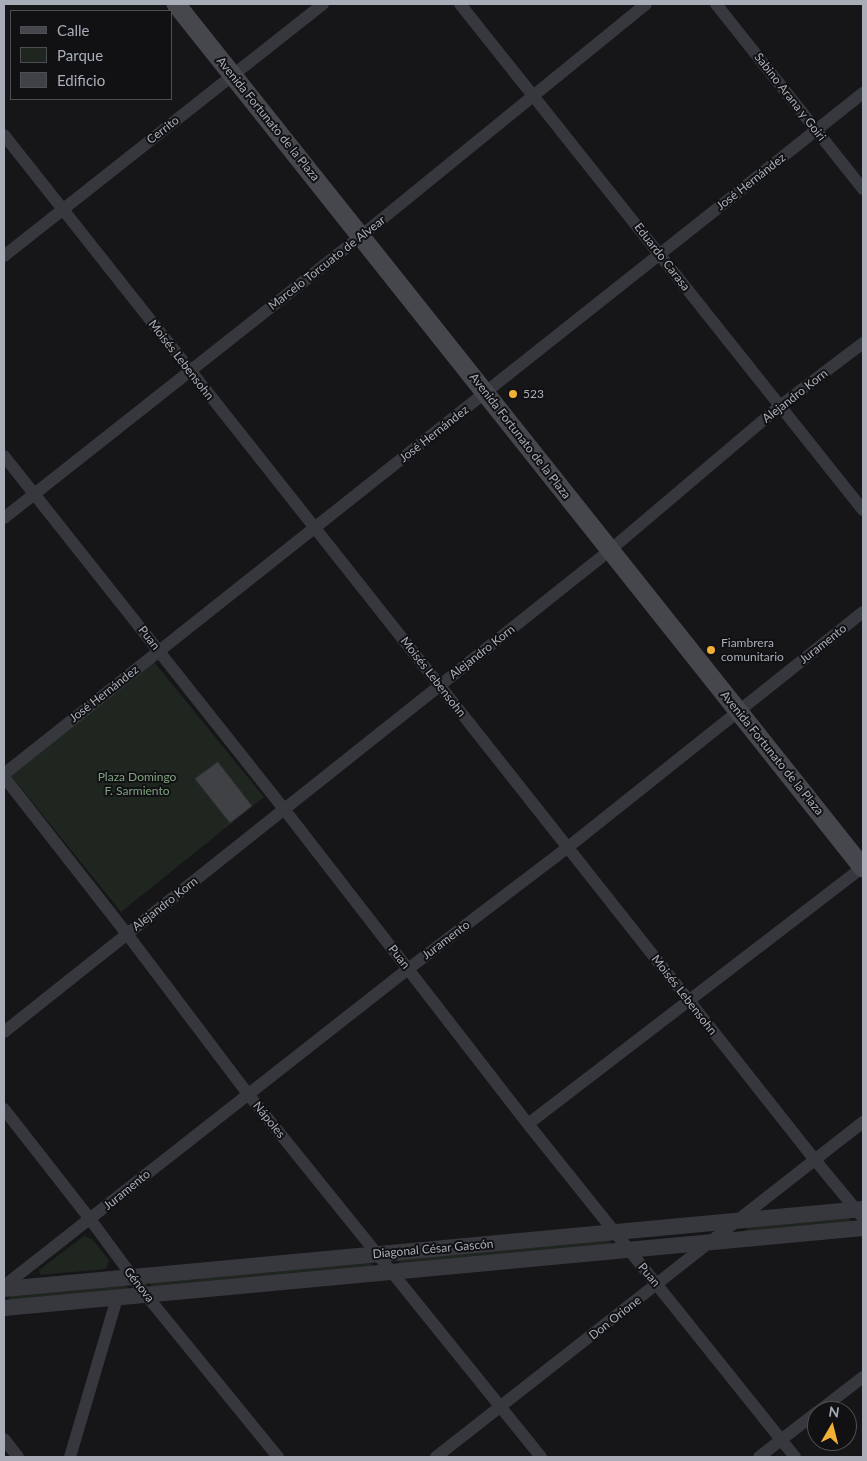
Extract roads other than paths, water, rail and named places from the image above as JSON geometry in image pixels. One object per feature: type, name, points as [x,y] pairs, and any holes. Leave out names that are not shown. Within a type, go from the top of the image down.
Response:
[{"type":"main road","name":"Avenida Fortunato de la Plaza","points":[[176,4],[863,868]]},
{"type":"street","name":"Cerrito","points":[[4,256],[323,4]]},
{"type":"street","name":"Eduardo Carasa","points":[[460,4],[863,510]]},
{"type":"street","name":"Marcelo Torcuato de Alvear","points":[[4,518],[361,236],[646,4]]},
{"type":"street","name":"Sabino Arana y Goiri","points":[[716,4],[863,189]]},
{"type":"street","name":"José Hernández","points":[[4,776],[863,93]]},
{"type":"street","name":"Moisés Lebensohn","points":[[4,135],[689,1002],[815,1160],[861,1213]]},
{"type":"street","name":"Alejandro Korn","points":[[4,1032],[609,550],[780,406],[863,343]]},
{"type":"street","name":"Puan","points":[[4,456],[284,809],[528,1124],[795,1457]]},
{"type":"street","name":"Juramento","points":[[4,1288],[248,1094],[567,848],[863,612]]},
{"type":"street","name":"Nápoles","points":[[4,776],[248,1094],[541,1457]]},
{"type":"street","points":[[528,1124],[863,868]]},
{"type":"street","name":"Génova","points":[[4,1109],[90,1219],[146,1295],[278,1457]]},
{"type":"street","name":"Don Orione","points":[[436,1457],[863,1122]]},
{"type":"street","name":"Diagonal César Gascón","points":[[4,1288],[738,1221],[861,1213]]},
{"type":"street","name":"Diagonal César Gascón","points":[[4,1308],[863,1228]]},
{"type":"street","points":[[70,1457],[117,1298]]},
{"type":"street","points":[[832,1401],[863,1376]]},
{"type":"street","points":[[759,1457],[807,1420]]},
{"type":"street","points":[[4,1438],[18,1457]]},
{"type":"place","name":"523","points":[[513,394]]},
{"type":"place","name":"Fiambrera comunitario","points":[[711,650]]},
{"type":"park label","name":"Plaza Domingo F. Sarmiento","points":[[137,784]]}]
